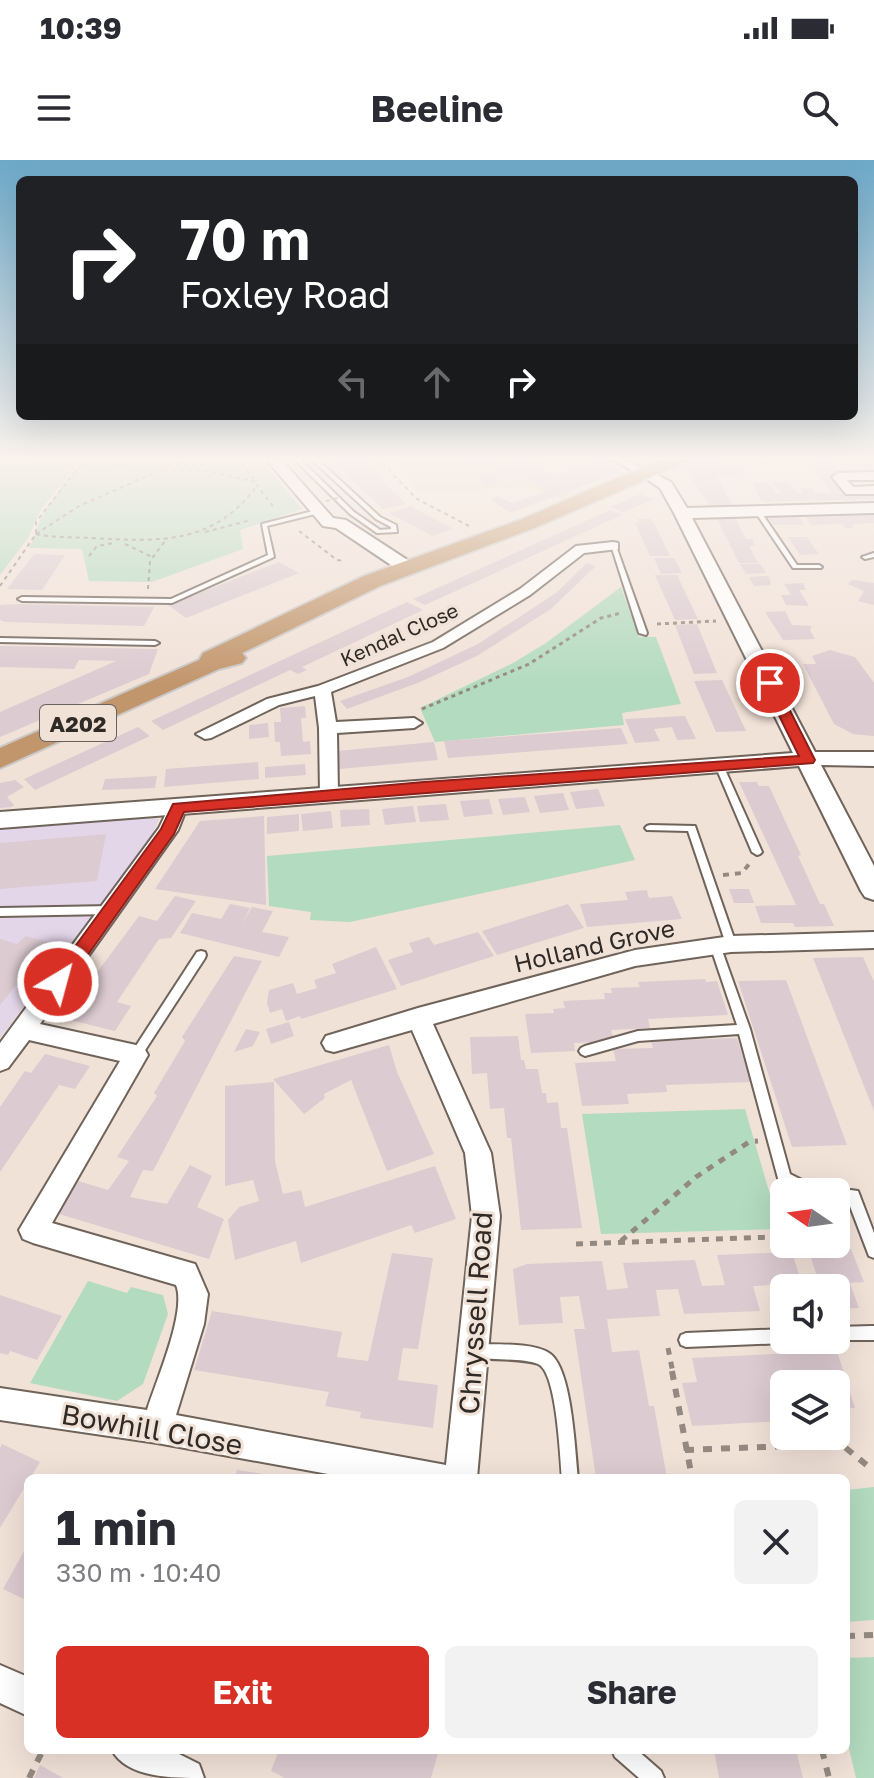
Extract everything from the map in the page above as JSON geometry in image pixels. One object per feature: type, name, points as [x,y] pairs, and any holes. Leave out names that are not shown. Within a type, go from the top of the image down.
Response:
[{"type":"highway","name":"A202","points":[[0,759],[213,660],[388,569],[428,570],[434,560],[498,534]]},
{"type":"highway","name":"A202","points":[[213,660],[219,664],[388,569]]},
{"type":"street","points":[[335,534],[388,569]]},
{"type":"street","points":[[351,534],[388,569]]},
{"type":"street","points":[[692,534],[874,891]]},
{"type":"street","name":"Kendal Close","points":[[205,734],[273,702],[322,690],[438,645],[525,592],[581,549],[613,546]]},
{"type":"street","name":"Kendal Close","points":[[322,690],[328,728],[329,794]]},
{"type":"street","points":[[328,728],[414,723]]},
{"type":"street","points":[[0,820],[719,765],[874,759]]},
{"type":"street","points":[[0,1061],[112,910],[168,830],[178,807]]},
{"type":"street","name":"Holland Grove","points":[[334,1043],[635,958],[723,944],[874,940]]},
{"type":"street","name":"Chryssell Road","points":[[418,1017],[478,1153],[486,1216],[461,1474]]},
{"type":"street","points":[[23,1029],[136,1055],[33,1230],[185,1274],[194,1294],[192,1309],[157,1427]]},
{"type":"street","name":"Bowhill Close","points":[[0,1404],[157,1427],[416,1474]]},
{"type":"street","points":[[0,1683],[24,1695]]},
{"type":"street","points":[[139,1754],[185,1778]]},
{"type":"lane","points":[[22,599],[172,601],[272,556],[266,534]]},
{"type":"lane","points":[[773,534],[795,567],[819,567]]},
{"type":"lane","points":[[613,546],[642,629]]},
{"type":"lane","points":[[0,640],[155,643]]},
{"type":"lane","points":[[719,765],[757,852]]},
{"type":"lane","points":[[650,828],[692,828],[710,877],[723,944],[784,1178]]},
{"type":"lane","points":[[0,912],[112,910]]},
{"type":"lane","points":[[136,1055],[201,955]]},
{"type":"lane","points":[[585,1051],[638,1036],[744,1029]]},
{"type":"lane","points":[[850,1195],[853,1195],[874,1251]]},
{"type":"lane","points":[[850,1334],[873,1335]]},
{"type":"lane","points":[[686,1340],[770,1337]]},
{"type":"lane","points":[[474,1351],[545,1358],[554,1366],[570,1474]]},
{"type":"lane","points":[[627,1754],[654,1778]]},
{"type":"path","points":[[0,586],[36,534],[121,542],[165,541],[200,534]]},
{"type":"path","points":[[302,534],[337,560],[344,561]]},
{"type":"path","points":[[148,595],[152,557],[165,541]]},
{"type":"path","points":[[89,556],[97,546],[121,542],[152,557]]},
{"type":"path","points":[[414,723],[422,708],[529,664],[601,618],[614,613],[633,613],[642,629],[719,621]]},
{"type":"path","points":[[710,877],[742,873],[757,852]]},
{"type":"path","points":[[619,1243],[696,1177],[749,1142],[773,1137]]},
{"type":"path","points":[[576,1244],[770,1237]]},
{"type":"path","points":[[686,1340],[668,1345],[691,1474]]},
{"type":"path","points":[[685,1450],[841,1444],[869,1467],[874,1466]]},
{"type":"path","points":[[850,1636],[874,1635]]},
{"type":"path","points":[[29,1778],[41,1754]]},
{"type":"path","points":[[823,1754],[829,1778]]},
{"type":"shaded area","points":[[140,816],[159,819],[149,841],[0,1038],[0,828]]},
{"type":"green space","points":[[0,534],[30,534],[28,538],[0,575]]},
{"type":"green space","points":[[35,534],[241,534],[243,549],[152,582],[89,581],[82,549],[29,548]]},
{"type":"green space","points":[[621,587],[639,637],[656,637],[681,704],[622,713],[624,725],[435,742],[420,708],[513,663],[546,643]]},
{"type":"green space","points":[[620,825],[635,860],[350,922],[310,920],[311,912],[269,906],[267,856]]},
{"type":"green space","points":[[745,1109],[770,1195],[770,1229],[601,1234],[582,1114]]},
{"type":"green space","points":[[88,1281],[127,1293],[131,1287],[163,1295],[168,1314],[143,1384],[117,1401],[30,1383]]},
{"type":"green space","points":[[874,1487],[874,1620],[850,1622],[850,1490]]},
{"type":"green space","points":[[874,1657],[874,1778],[856,1778],[850,1753],[850,1658]]},
{"type":"building","points":[[558,534],[581,534],[425,605],[413,599]]},
{"type":"building","points":[[640,534],[659,534],[670,556],[650,556]]},
{"type":"building","points":[[724,534],[743,534],[755,545],[749,546],[758,563],[739,563]]},
{"type":"building","points":[[788,537],[807,537],[819,554],[800,555]]},
{"type":"building","points":[[34,554],[65,555],[42,590],[7,589]]},
{"type":"building","points":[[654,558],[674,558],[682,573],[661,574]]},
{"type":"building","points":[[279,562],[299,573],[186,618],[168,605]]},
{"type":"building","points":[[587,563],[596,566],[551,609],[477,656],[420,682],[347,709],[340,701],[408,677],[478,644],[556,593]]},
{"type":"building","points":[[740,564],[760,564],[766,573],[746,574]]},
{"type":"building","points":[[655,575],[677,575],[698,619],[675,620]]},
{"type":"building","points":[[749,577],[769,577],[771,585],[754,586]]},
{"type":"building","points":[[852,580],[874,583],[874,605],[858,601],[864,591],[848,584]]},
{"type":"building","points":[[803,583],[806,590],[799,590],[809,606],[786,605],[781,595],[791,595],[784,584]]},
{"type":"building","points":[[407,602],[423,610],[302,667],[307,670],[298,674],[290,670],[163,730],[151,721]]},
{"type":"building","points":[[0,605],[154,607],[144,626],[5,622],[0,620]]},
{"type":"building","points":[[785,611],[792,625],[812,626],[810,630],[815,639],[783,640],[765,612]]},
{"type":"building","points":[[697,624],[717,673],[694,674],[675,625]]},
{"type":"building","points":[[0,646],[158,649],[149,674],[0,737],[0,712],[116,661],[79,660],[74,669],[0,667]]},
{"type":"building","points":[[830,650],[855,657],[874,683],[874,736],[853,734],[834,724],[803,664],[816,664],[812,656]]},
{"type":"building","points":[[722,680],[746,731],[716,732],[694,681]]},
{"type":"building","points":[[305,706],[306,718],[301,718],[303,742],[310,741],[311,754],[281,756],[280,742],[275,742],[274,722],[281,722],[280,708]]},
{"type":"building","points":[[685,716],[696,739],[677,740],[672,727],[654,729],[660,741],[635,743],[625,719]]},
{"type":"building","points":[[268,723],[269,737],[249,739],[249,725]]},
{"type":"building","points":[[138,727],[150,736],[35,790],[24,779]]},
{"type":"building","points":[[621,728],[628,744],[448,758],[444,741]]},
{"type":"building","points":[[434,742],[438,760],[339,769],[337,751]]},
{"type":"building","points":[[258,762],[259,779],[164,787],[166,769]]},
{"type":"building","points":[[305,764],[306,775],[265,778],[265,767]]},
{"type":"building","points":[[157,776],[155,788],[102,790],[105,779]]},
{"type":"building","points":[[15,780],[24,787],[7,797],[14,805],[12,807],[0,808],[0,783]]},
{"type":"building","points":[[739,782],[769,786],[820,904],[824,904],[834,926],[795,927],[793,923],[761,923],[755,906],[796,905]]},
{"type":"building","points":[[598,789],[605,806],[576,809],[570,792]]},
{"type":"building","points":[[563,793],[569,810],[540,813],[534,796]]},
{"type":"building","points":[[525,797],[530,812],[503,815],[498,799]]},
{"type":"building","points":[[489,799],[493,814],[464,817],[460,801]]},
{"type":"building","points":[[446,804],[449,820],[420,822],[417,806]]},
{"type":"building","points":[[413,806],[416,822],[385,825],[382,809]]},
{"type":"building","points":[[369,809],[370,825],[341,827],[340,810]]},
{"type":"building","points":[[331,811],[333,828],[303,831],[301,814]]},
{"type":"building","points":[[299,814],[299,831],[267,834],[267,817]]},
{"type":"building","points":[[264,816],[266,905],[155,889],[200,821]]},
{"type":"building","points":[[106,834],[97,881],[0,889],[0,843]]},
{"type":"building","points":[[729,889],[749,889],[754,903],[734,903]]},
{"type":"building","points":[[647,890],[649,898],[672,896],[682,919],[587,927],[580,904],[628,900],[625,892]]},
{"type":"building","points":[[175,896],[196,901],[171,938],[159,939],[117,1002],[131,1006],[115,1031],[70,1020],[83,1002],[78,998],[139,916],[157,921]]},
{"type":"building","points":[[230,904],[250,908],[242,924],[252,907],[273,911],[262,932],[289,937],[279,957],[180,933],[192,913],[221,919]]},
{"type":"building","points":[[568,904],[584,928],[497,955],[482,931]]},
{"type":"building","points":[[478,932],[494,956],[401,986],[388,960],[413,952],[409,943],[429,937],[434,945]]},
{"type":"building","points":[[26,936],[50,943],[0,1005],[0,939],[17,944]]},
{"type":"building","points":[[376,947],[397,989],[301,1019],[300,1016],[286,1021],[282,1009],[270,1013],[267,1003],[269,990],[293,983],[297,994],[317,988],[314,980],[336,973],[332,964]]},
{"type":"building","points":[[234,956],[262,961],[153,1171],[143,1170],[130,1197],[167,1204],[190,1165],[212,1176],[197,1207],[224,1219],[209,1259],[59,1214],[78,1181],[108,1190],[129,1161],[117,1157],[157,1096],[154,1093],[185,1041],[182,1037]]},
{"type":"building","points":[[863,957],[874,982],[874,1111],[813,958]]},
{"type":"building","points":[[705,979],[706,982],[717,981],[728,1015],[648,1019],[650,1028],[611,1030],[614,1041],[574,1043],[575,1051],[531,1053],[525,1014],[554,1013],[553,1009],[565,1008],[563,1001],[605,999],[604,993],[612,993],[611,988],[640,987],[638,982]]},
{"type":"building","points":[[786,980],[847,1145],[792,1147],[738,981]]},
{"type":"building","points":[[289,1022],[294,1036],[271,1044],[266,1029]]},
{"type":"building","points":[[246,1029],[260,1032],[253,1046],[234,1052]]},
{"type":"building","points":[[518,1036],[521,1060],[524,1060],[526,1069],[538,1069],[542,1093],[546,1093],[547,1103],[558,1102],[561,1128],[567,1128],[582,1228],[521,1230],[511,1138],[507,1138],[504,1108],[490,1109],[487,1073],[472,1074],[470,1037]]},
{"type":"building","points":[[737,1038],[751,1082],[666,1085],[667,1092],[627,1094],[629,1104],[582,1106],[575,1063],[616,1061],[613,1049],[653,1048],[651,1041]]},
{"type":"building","points":[[389,1045],[397,1072],[434,1154],[387,1171],[351,1080],[324,1094],[325,1098],[304,1114],[273,1079]]},
{"type":"building","points":[[45,1054],[90,1066],[75,1089],[59,1085],[0,1172],[0,1107],[25,1071],[31,1073]]},
{"type":"building","points":[[274,1082],[275,1161],[283,1194],[301,1190],[305,1207],[435,1166],[456,1219],[415,1233],[411,1225],[301,1263],[296,1241],[235,1260],[228,1220],[239,1207],[259,1201],[253,1180],[225,1186],[225,1086]]},
{"type":"building","points":[[851,1249],[864,1282],[850,1283],[850,1274],[816,1274],[811,1258],[850,1258]]},
{"type":"building","points":[[392,1253],[433,1258],[418,1349],[403,1348],[398,1380],[438,1385],[433,1428],[360,1418],[361,1412],[325,1406],[329,1392],[194,1370],[212,1311],[342,1332],[337,1357],[368,1361]]},
{"type":"building","points":[[770,1253],[770,1258],[794,1258],[799,1274],[770,1274],[770,1285],[753,1286],[760,1311],[684,1314],[678,1289],[656,1290],[660,1316],[607,1319],[612,1352],[639,1350],[649,1406],[654,1406],[666,1474],[595,1474],[574,1329],[585,1329],[579,1296],[560,1297],[563,1323],[519,1325],[513,1269],[527,1264],[602,1261],[607,1290],[628,1288],[623,1263],[695,1260],[702,1286],[725,1285],[717,1255]]},
{"type":"building","points":[[850,1283],[859,1308],[850,1308]]},
{"type":"building","points":[[0,1295],[62,1316],[37,1360],[10,1351],[8,1355],[0,1353]]},
{"type":"building","points":[[838,1354],[843,1370],[770,1370],[770,1422],[692,1426],[682,1383],[697,1382],[692,1358]]},
{"type":"building","points":[[850,1392],[855,1408],[850,1408]]},
{"type":"building","points":[[2,1444],[40,1462],[33,1474],[24,1474],[24,1488],[0,1528]]},
{"type":"building","points":[[237,1470],[264,1474],[236,1474]]},
{"type":"building","points":[[24,1551],[24,1599],[3,1589]]},
{"type":"building","points":[[277,1754],[438,1754],[431,1778],[285,1778],[271,1771]]},
{"type":"building","points":[[715,1754],[797,1754],[803,1778],[719,1778]]},
{"type":"building","points":[[40,1765],[63,1778],[34,1778]]},
{"type":"route","points":[[58,982],[168,830],[178,807],[424,786],[808,760],[770,683]]}]
